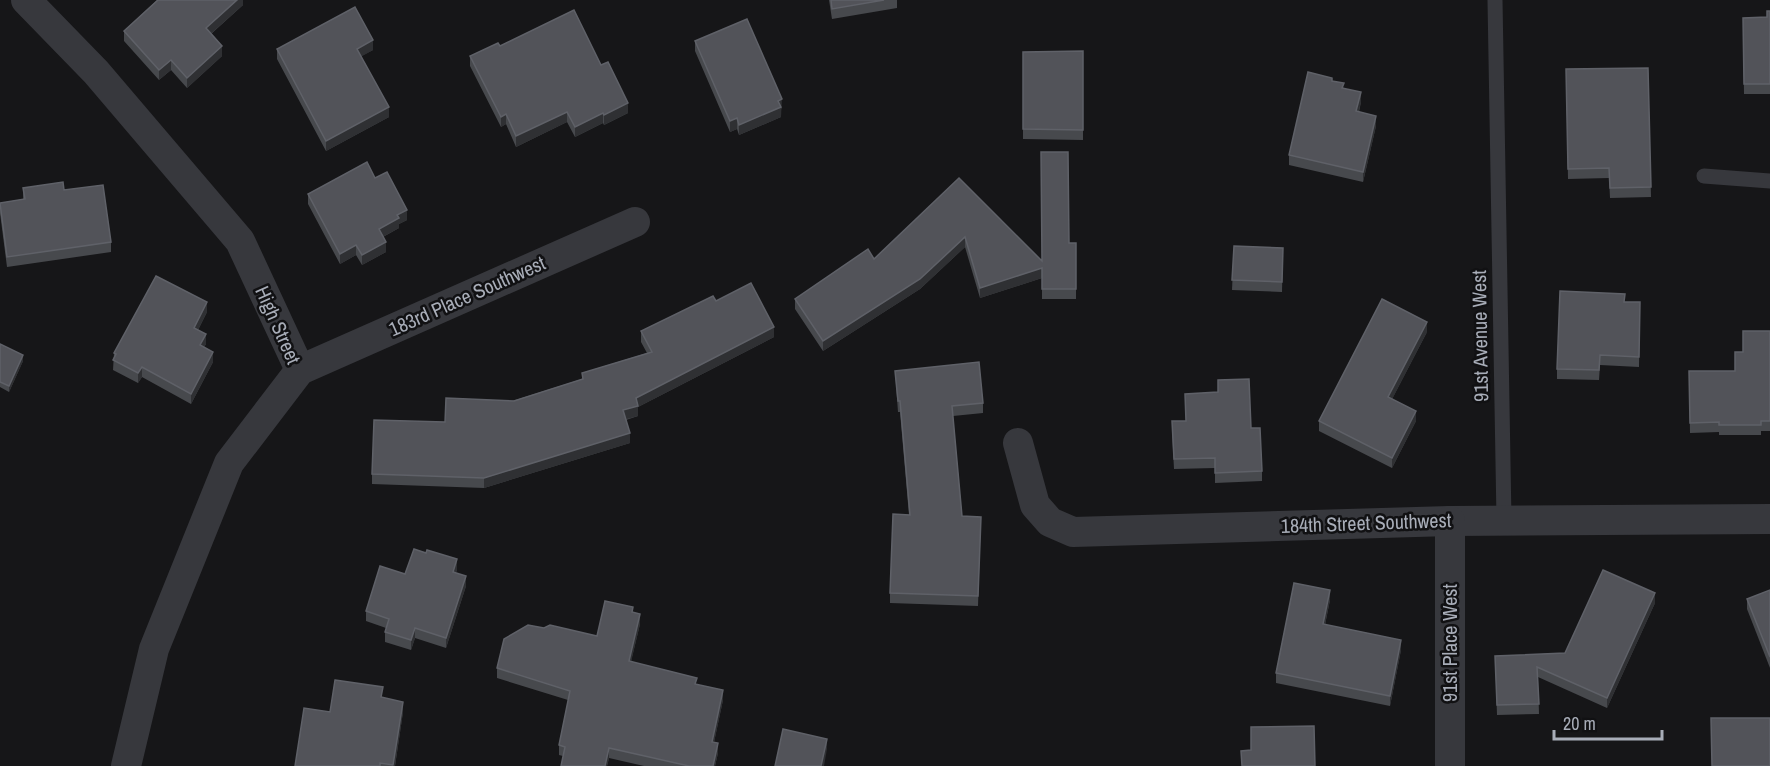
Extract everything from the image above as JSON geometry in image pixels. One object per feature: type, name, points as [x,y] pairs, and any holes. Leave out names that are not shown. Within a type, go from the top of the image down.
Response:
[{"type":"street","name":"High Street","points":[[26,0],[96,72],[240,241],[300,370],[229,463],[154,649],[126,766]]},
{"type":"street","name":"183rd Place Southwest","points":[[300,370],[635,222]]},
{"type":"street","name":"184th Street Southwest","points":[[1018,443],[1035,505],[1050,522],[1073,532],[1450,521],[1770,519]]},
{"type":"street","name":"91st Place West","points":[[1450,521],[1450,766]]},
{"type":"lane","name":"91st Avenue West","points":[[1494,0],[1504,520]]},
{"type":"lane","points":[[1704,176],[1770,181]]},
{"type":"building","points":[[158,0],[237,0],[206,28],[222,46],[187,78],[171,60],[159,70],[124,31]]},
{"type":"building","points":[[831,0],[884,0],[832,9]]},
{"type":"building","points":[[355,7],[373,40],[357,49],[389,107],[326,141],[277,49]]},
{"type":"building","points":[[574,10],[601,65],[608,62],[628,103],[575,127],[567,112],[516,136],[506,114],[501,117],[470,56],[498,43],[500,46]]},
{"type":"building","points":[[1767,11],[1770,11],[1770,84],[1744,84],[1743,18],[1767,17]]},
{"type":"building","points":[[747,19],[782,99],[778,101],[781,107],[739,125],[737,118],[730,121],[695,41]]},
{"type":"building","points":[[1083,51],[1083,130],[1023,129],[1023,52]]},
{"type":"building","points":[[1648,68],[1651,187],[1610,188],[1609,168],[1568,169],[1566,69]]},
{"type":"building","points":[[1308,72],[1344,83],[1342,88],[1361,92],[1356,111],[1376,116],[1363,172],[1289,155]]},
{"type":"building","points":[[1041,152],[1068,152],[1069,243],[1076,243],[1076,289],[1042,289],[1042,268],[980,288],[965,237],[920,279],[823,341],[795,299],[868,249],[874,259],[959,178],[1042,261]]},
{"type":"building","points":[[367,162],[375,178],[387,172],[407,210],[397,215],[399,218],[379,229],[386,242],[362,255],[356,245],[340,254],[308,194]]},
{"type":"building","points":[[63,182],[64,190],[103,185],[111,242],[7,257],[0,203],[25,199],[23,188]]},
{"type":"building","points":[[1234,246],[1283,248],[1282,282],[1232,280]]},
{"type":"building","points":[[156,276],[207,302],[194,328],[206,334],[200,345],[213,352],[191,394],[142,367],[138,373],[113,360],[116,354],[114,353]]},
{"type":"building","points":[[751,283],[774,327],[636,398],[638,406],[623,410],[630,433],[484,478],[372,474],[374,420],[445,422],[446,398],[514,401],[583,379],[582,373],[652,352],[641,331],[713,296],[716,301]]},
{"type":"building","points":[[1560,291],[1625,294],[1624,302],[1640,302],[1639,357],[1600,355],[1599,370],[1557,369]]},
{"type":"building","points":[[1382,299],[1427,322],[1388,397],[1416,411],[1392,458],[1319,421]]},
{"type":"building","points":[[1743,331],[1770,331],[1770,421],[1761,421],[1761,425],[1719,425],[1719,422],[1690,423],[1689,371],[1735,371],[1735,352],[1743,352]]},
{"type":"building","points":[[0,344],[23,355],[9,386],[0,382]]},
{"type":"building","points":[[979,362],[983,403],[952,406],[962,516],[981,517],[978,596],[890,593],[893,514],[910,515],[900,401],[898,401],[895,371]]},
{"type":"building","points":[[1249,379],[1251,428],[1260,428],[1262,471],[1215,473],[1215,458],[1174,459],[1172,421],[1186,421],[1185,394],[1218,392],[1218,380]]},
{"type":"building","points":[[414,549],[426,553],[427,550],[457,559],[453,572],[466,576],[446,638],[415,628],[411,640],[385,632],[389,619],[366,611],[380,566],[405,574]]},
{"type":"building","points":[[1603,570],[1655,593],[1607,698],[1537,667],[1539,704],[1497,705],[1495,656],[1565,653]]},
{"type":"building","points":[[1294,583],[1330,590],[1323,624],[1401,640],[1390,696],[1276,673]]},
{"type":"building","points":[[1770,590],[1770,657],[1747,599]]},
{"type":"building","points":[[605,601],[633,607],[632,612],[640,614],[629,661],[697,678],[695,684],[723,690],[712,742],[718,743],[713,766],[689,766],[609,748],[605,766],[561,766],[565,747],[559,745],[570,691],[497,668],[504,639],[528,625],[544,628],[550,625],[597,636]]},
{"type":"building","points":[[335,680],[383,687],[381,697],[403,702],[393,765],[380,763],[380,766],[295,766],[304,708],[330,712]]},
{"type":"building","points":[[1711,718],[1770,718],[1770,766],[1712,766]]},
{"type":"building","points":[[1314,726],[1315,766],[1242,766],[1241,751],[1251,750],[1251,727]]},
{"type":"building","points":[[783,729],[827,739],[821,766],[775,766]]}]
